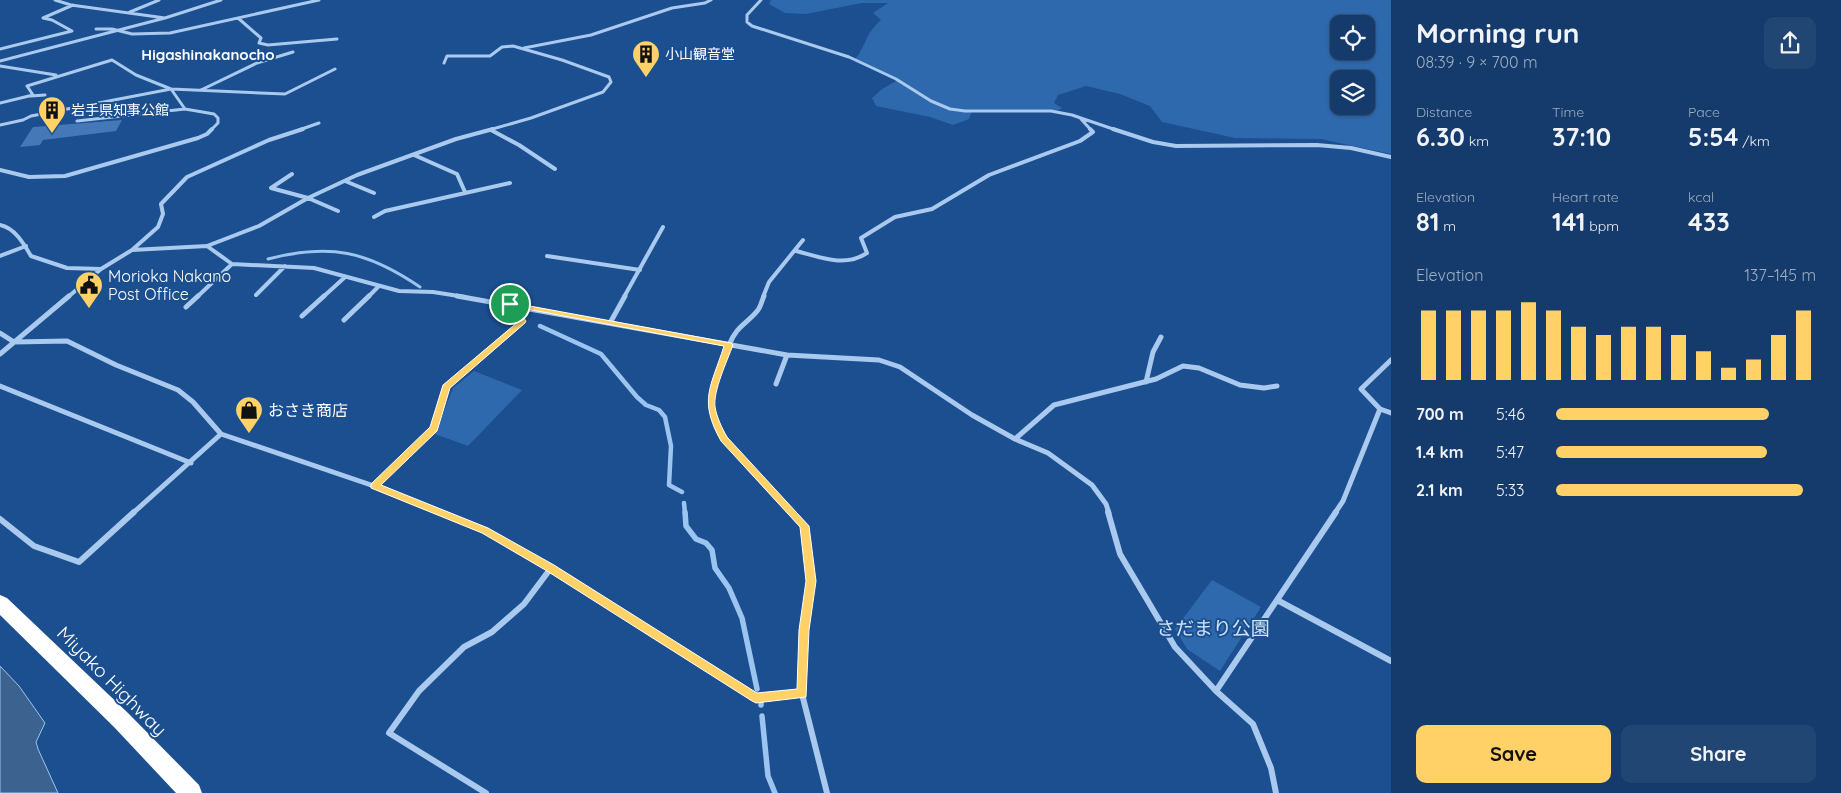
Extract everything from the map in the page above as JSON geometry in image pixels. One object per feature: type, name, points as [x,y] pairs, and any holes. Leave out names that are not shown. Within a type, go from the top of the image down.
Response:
[{"type":"highway","name":"Miyako Highway","points":[[0,603],[122,720],[191,793]]},
{"type":"street","points":[[56,0],[72,5],[165,18]]},
{"type":"street","points":[[67,0],[72,5]]},
{"type":"street","points":[[128,13],[159,0]]},
{"type":"street","points":[[0,61],[76,40],[120,32],[220,0]]},
{"type":"street","points":[[96,29],[152,34],[170,33],[319,0]]},
{"type":"street","points":[[524,48],[544,42],[591,34],[672,8],[711,0]]},
{"type":"street","points":[[761,0],[747,15],[747,22],[752,26],[849,57],[896,79],[931,101],[950,109],[965,111],[1051,111],[1081,118],[1153,142],[1176,146],[1317,145],[1351,148],[1391,157]]},
{"type":"street","points":[[0,49],[72,31],[52,20],[42,18],[72,5]]},
{"type":"street","points":[[238,18],[261,38],[259,43],[268,45],[337,39]]},
{"type":"street","points":[[132,250],[207,246],[259,226],[308,198],[345,181],[456,139],[532,118],[603,92],[611,82],[609,77],[524,48],[502,47],[490,56],[447,56],[444,63]]},
{"type":"street","points":[[201,91],[244,68],[293,52]]},
{"type":"street","points":[[31,96],[33,95],[27,86],[112,60],[136,74],[171,90],[185,109]]},
{"type":"street","points":[[0,66],[58,76]]},
{"type":"street","points":[[0,125],[23,120],[31,116],[171,90],[285,94],[335,70]]},
{"type":"street","points":[[0,103],[31,96],[46,95]]},
{"type":"street","points":[[0,170],[30,179],[76,174],[198,138],[208,134],[218,123],[218,118],[214,114],[185,109],[77,121]]},
{"type":"street","points":[[796,251],[842,262],[860,259],[867,253],[862,238],[895,217],[932,209],[989,175],[1080,141],[1093,132],[1081,118]]},
{"type":"street","points":[[0,354],[101,269],[132,250],[158,227],[163,214],[160,204],[186,177],[261,143],[319,123]]},
{"type":"street","points":[[491,130],[519,145],[555,170]]},
{"type":"street","points":[[413,155],[457,174],[465,192]]},
{"type":"street","points":[[292,174],[271,188],[308,198],[338,211]]},
{"type":"street","points":[[345,181],[374,193]]},
{"type":"street","points":[[374,217],[384,211],[510,183]]},
{"type":"street","points":[[0,225],[5,226],[20,238],[31,256],[67,268],[101,269]]},
{"type":"street","points":[[610,323],[663,227]]},
{"type":"street","points":[[803,240],[769,282],[760,308],[738,328],[729,345],[712,393],[711,406],[716,424],[724,439],[804,526],[811,581],[804,630],[802,694],[827,793]]},
{"type":"street","points":[[0,256],[26,246]]},
{"type":"street","points":[[207,246],[232,264],[314,268],[344,278],[399,291],[432,292],[510,304],[786,355],[880,360],[900,366],[972,415],[1015,439],[1048,453],[1092,485],[1106,504],[1120,554],[1175,647],[1216,691],[1253,724],[1271,768],[1276,793]]},
{"type":"street","points":[[547,256],[640,270]]},
{"type":"street","points":[[186,307],[232,264]]},
{"type":"street","points":[[256,295],[285,266]]},
{"type":"street","points":[[302,316],[344,278]]},
{"type":"street","points":[[344,320],[378,287]]},
{"type":"street","points":[[374,486],[434,428],[446,387],[523,321],[510,304]]},
{"type":"street","points":[[0,333],[14,342],[67,341],[116,365],[178,390],[193,402],[221,434],[374,486],[485,530],[551,568],[756,698],[802,694]]},
{"type":"street","points":[[1146,382],[1152,352],[1161,337]]},
{"type":"street","points":[[776,384],[786,355]]},
{"type":"street","points":[[1391,360],[1360,388],[1380,409],[1391,413]]},
{"type":"street","points":[[1015,439],[1054,405],[1156,379],[1173,369],[1191,366],[1240,385],[1264,388],[1277,386]]},
{"type":"street","points":[[0,386],[191,463]]},
{"type":"street","points":[[1216,691],[1324,532],[1342,501],[1380,409]]},
{"type":"street","points":[[0,519],[34,546],[79,562],[221,434]]},
{"type":"street","points":[[486,793],[389,733],[419,691],[464,647],[492,632],[524,604],[551,568]]},
{"type":"street","points":[[1277,600],[1391,661]]},
{"type":"green space","points":[[771,0],[1391,0],[1391,154],[1321,139],[1235,138],[1162,122],[1150,106],[1120,94],[1086,86],[1058,95],[1054,103],[1062,108],[1055,112],[972,111],[969,119],[953,125],[930,117],[876,106],[872,98],[882,89],[898,80],[855,59],[871,30],[881,20],[873,13],[888,3],[862,3],[806,14],[785,13],[769,4]]},
{"type":"green space","points":[[474,371],[522,390],[468,446],[435,434],[453,388]]},
{"type":"green space","name":"さだまり公園","points":[[1212,580],[1261,607],[1220,671],[1187,649],[1175,629]]},
{"type":"shaded area","points":[[0,666],[19,686],[45,723],[36,742],[58,793],[0,793]]},
{"type":"building","name":"岩手県知事公館","points":[[122,120],[116,131],[43,140],[40,145],[20,147],[33,127]]},
{"type":"waterway","points":[[268,259],[310,252],[329,251],[347,254],[383,265],[420,287]]},
{"type":"waterway","points":[[540,326],[601,354],[637,397],[646,405],[659,410],[665,417],[671,446],[669,485],[682,492]]},
{"type":"waterway","points":[[684,503],[685,513]]},
{"type":"waterway","points":[[685,512],[686,526],[696,539],[706,543],[712,550],[715,568],[729,588],[742,618],[757,689]]},
{"type":"waterway","points":[[762,716],[768,776],[775,793]]},
{"type":"place","name":"小山観音堂","points":[[646,78]]},
{"type":"place","name":"岩手県知事公館","points":[[52,134]]},
{"type":"place","name":"Morioka Nakano Post Office","points":[[89,309]]},
{"type":"place","name":"おさき商店","points":[[249,434]]},
{"type":"district","name":"Higashinakanocho","points":[[208,54]]},
{"type":"route","points":[[510,304],[729,345],[712,393],[711,406],[716,424],[724,439],[804,526],[811,581],[804,630],[802,694],[756,698],[551,568],[485,530],[374,486],[434,428],[446,387],[523,321],[510,304]]}]
